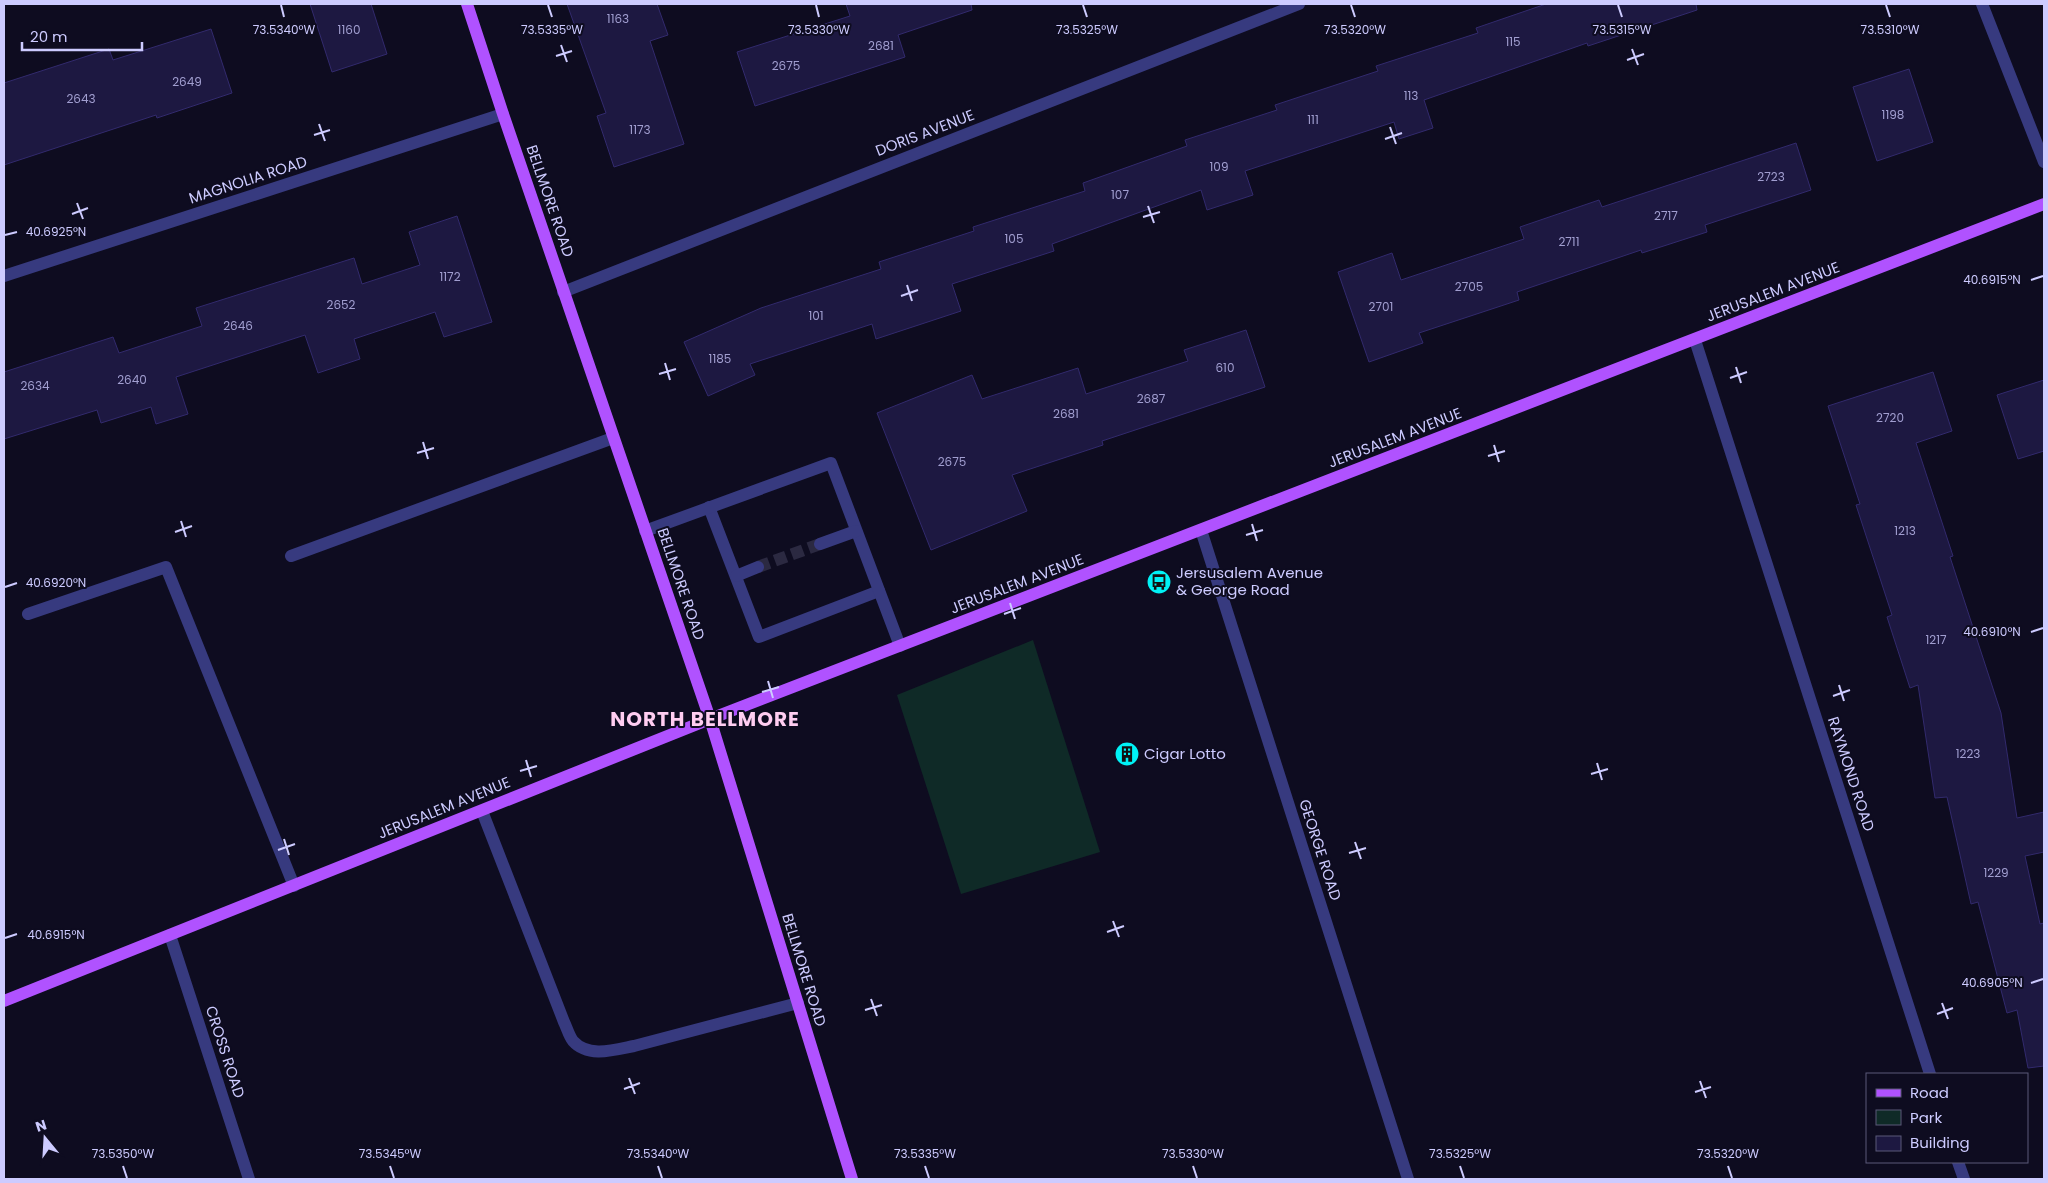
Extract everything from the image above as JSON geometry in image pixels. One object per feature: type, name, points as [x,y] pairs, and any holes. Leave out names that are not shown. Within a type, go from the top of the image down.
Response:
[{"type":"main road","name":"BELLMORE ROAD","points":[[467,4],[563,292],[710,719],[852,1179]]},
{"type":"main road","name":"JERUSALEM AVENUE","points":[[4,1001],[710,719],[2044,204]]},
{"type":"street","name":"DORIS AVENUE","points":[[563,292],[1299,4]]},
{"type":"street","points":[[1982,4],[2044,162]]},
{"type":"street","name":"MAGNOLIA ROAD","points":[[4,276],[503,114]]},
{"type":"street","name":"RAYMOND ROAD","points":[[1695,340],[1930,1073]]},
{"type":"street","points":[[291,556],[613,438]]},
{"type":"street","points":[[645,531],[831,463],[900,646]]},
{"type":"street","points":[[709,507],[759,636],[879,591]]},
{"type":"street","name":"GEORGE ROAD","points":[[1201,530],[1408,1179]]},
{"type":"street","points":[[820,544],[856,531]]},
{"type":"street","points":[[736,576],[758,567]]},
{"type":"street","points":[[28,614],[166,568],[294,886]]},
{"type":"street","points":[[482,811],[564,1022],[572,1040],[582,1049],[606,1052],[798,1004]]},
{"type":"street","name":"CROSS ROAD","points":[[170,935],[249,1179]]},
{"type":"street","points":[[1958,1163],[1964,1179]]},
{"type":"green space","points":[[1033,640],[1100,852],[961,894],[897,695]]},
{"type":"building","points":[[310,4],[371,4],[387,54],[332,72]]},
{"type":"building","points":[[567,4],[657,4],[668,35],[650,41],[684,144],[614,167],[597,116],[606,113]]},
{"type":"building","points":[[846,4],[971,4],[972,10],[898,35],[905,57],[755,106],[737,52],[850,16]]},
{"type":"building","points":[[1546,4],[1696,4],[1697,10],[1588,46],[1587,43],[1424,100],[1433,128],[1399,139],[1394,122],[1245,171],[1253,195],[1207,210],[1201,190],[1052,244],[1054,251],[952,284],[961,311],[876,339],[872,324],[750,364],[755,375],[708,396],[684,342],[761,308],[881,269],[879,262],[974,231],[973,227],[1085,191],[1083,183],[1187,146],[1185,140],[1277,110],[1275,105],[1378,71],[1376,66],[1478,33],[1476,28]]},
{"type":"building","points":[[211,29],[232,93],[157,118],[156,115],[4,165],[4,83],[109,49],[113,60]]},
{"type":"building","points":[[1909,69],[1933,142],[1877,161],[1853,87]]},
{"type":"building","points":[[1796,143],[1811,190],[1705,225],[1707,232],[1642,253],[1641,250],[1517,292],[1519,300],[1419,333],[1423,343],[1369,362],[1338,272],[1392,253],[1401,280],[1524,239],[1520,227],[1599,200],[1602,207]]},
{"type":"building","points":[[457,216],[492,322],[444,337],[435,312],[354,339],[360,359],[318,373],[305,335],[176,377],[188,414],[156,424],[151,407],[101,423],[97,410],[4,439],[4,372],[113,337],[119,353],[202,326],[196,308],[354,258],[362,284],[420,265],[409,232]]},
{"type":"building","points":[[1246,330],[1265,387],[1102,441],[1103,445],[1012,475],[1027,511],[931,550],[877,413],[972,375],[982,399],[1078,368],[1086,394],[1188,361],[1184,350]]},
{"type":"building","points":[[1933,372],[1952,431],[1916,443],[1953,556],[1950,557],[2001,713],[2017,818],[2044,812],[2044,852],[2025,856],[2040,924],[2044,923],[2044,1066],[2028,1068],[2017,1010],[2007,1013],[1978,902],[1971,904],[1947,797],[1935,798],[1918,685],[1910,688],[1887,617],[1892,615],[1856,505],[1860,504],[1828,406]]},
{"type":"building","points":[[2044,380],[2044,451],[2018,459],[1997,395]]},
{"type":"tunnel","points":[[758,567],[820,544]]},
{"type":"place","name":"Jersusalem Avenue & George Road","points":[[1159,582]]},
{"type":"place","name":"Cigar Lotto","points":[[1127,754]]},
{"type":"district","name":"NORTH BELLMORE","points":[[705,719]]}]
